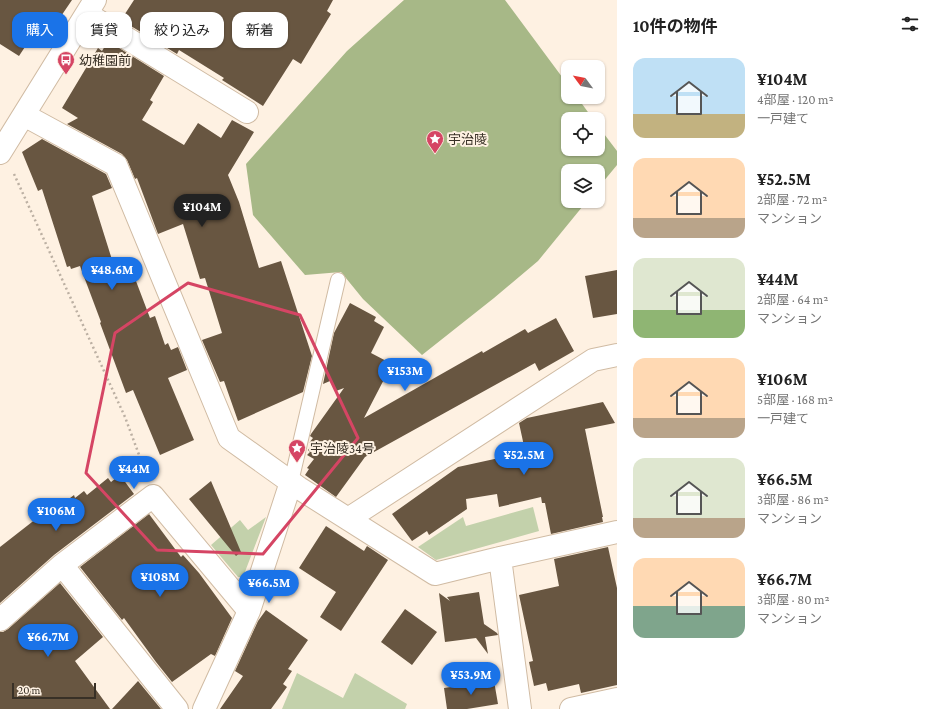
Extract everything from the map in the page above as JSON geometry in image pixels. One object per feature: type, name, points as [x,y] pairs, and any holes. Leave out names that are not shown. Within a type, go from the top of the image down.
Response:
[{"type":"street","points":[[1,151],[91,7],[247,112]]},
{"type":"street","points":[[24,115],[116,165],[229,438],[290,482],[435,574],[617,532]]},
{"type":"street","points":[[348,519],[592,360],[617,355]]},
{"type":"street","points":[[204,709],[249,611],[290,482]]},
{"type":"street","points":[[0,620],[62,565],[153,496],[249,611]]},
{"type":"street","points":[[500,558],[520,709]]},
{"type":"street","points":[[62,565],[177,709]]},
{"type":"street","points":[[571,709],[617,699]]},
{"type":"lane","points":[[290,482],[338,280]]},
{"type":"path","points":[[1,151],[125,417],[144,466],[153,496]]},
{"type":"highlighted area","points":[[188,283],[300,315],[358,438],[263,554],[157,550],[86,473],[115,333]]},
{"type":"green space","points":[[404,0],[505,0],[561,76],[561,104],[582,104],[588,112],[561,112],[561,156],[605,156],[605,135],[617,151],[617,165],[605,180],[605,164],[561,164],[561,208],[581,208],[538,261],[422,355],[363,299],[341,272],[305,275],[253,215],[246,164],[347,51]]},
{"type":"green space","points":[[533,507],[539,531],[436,560],[418,547],[463,517],[466,526]]},
{"type":"green space","points":[[266,517],[243,577],[238,577],[211,545],[240,520],[248,530]]},
{"type":"green space","points":[[297,673],[343,698],[355,673],[407,704],[405,709],[282,709]]},
{"type":"building","points":[[0,0],[72,0],[64,12],[12,12],[12,48],[24,48],[19,56],[0,44]]},
{"type":"building","points":[[134,0],[333,0],[327,11],[331,14],[301,64],[293,59],[263,106],[222,80],[224,78],[179,50],[177,54],[167,48],[224,48],[224,12],[140,12],[140,32],[132,27],[132,12],[126,12]]},
{"type":"building","points":[[98,48],[102,51],[104,48],[119,48],[164,76],[150,100],[153,102],[142,120],[184,145],[198,123],[221,138],[232,120],[254,132],[228,175],[239,202],[259,268],[281,261],[312,356],[303,392],[238,421],[224,381],[220,382],[202,340],[222,333],[205,278],[200,279],[183,224],[158,234],[137,178],[135,179],[127,160],[122,154],[67,124],[78,118],[62,108]]},
{"type":"building","points":[[42,139],[106,174],[112,188],[92,196],[114,266],[128,260],[150,318],[155,316],[165,345],[168,343],[171,350],[178,347],[187,370],[168,378],[194,440],[160,455],[133,390],[126,393],[80,266],[71,269],[70,266],[67,267],[42,189],[38,191],[22,152]]},
{"type":"building","points":[[617,270],[617,314],[593,318],[585,276]]},
{"type":"building","points":[[350,303],[376,317],[374,321],[384,327],[371,353],[392,364],[364,418],[482,351],[483,353],[525,329],[528,333],[556,318],[574,351],[539,371],[535,363],[365,457],[336,497],[305,475],[309,469],[307,468],[314,459],[307,455],[310,452],[308,450],[311,446],[309,443],[313,438],[310,436],[344,388],[336,391],[330,381],[323,384],[334,333]]},
{"type":"building","points":[[603,402],[615,423],[585,429],[603,522],[551,534],[545,503],[542,503],[541,497],[499,507],[497,494],[466,499],[467,509],[429,535],[427,531],[412,541],[392,514],[458,467],[499,458],[498,452],[524,446],[519,423],[527,418]]},
{"type":"building","points":[[120,475],[134,494],[54,555],[0,603],[0,547],[41,515],[44,518],[74,495],[75,498],[84,491],[87,495],[108,478],[111,482]]},
{"type":"building","points":[[211,481],[241,552],[236,556],[189,499]]},
{"type":"building","points":[[149,514],[181,557],[183,555],[199,573],[232,618],[215,656],[211,654],[172,682],[124,618],[122,620],[80,567]]},
{"type":"building","points":[[326,526],[364,551],[367,546],[388,560],[341,631],[320,617],[336,592],[299,568]]},
{"type":"building","points":[[608,547],[617,588],[617,685],[581,693],[579,684],[548,691],[546,683],[534,686],[529,662],[533,661],[519,595],[559,586],[554,559]]},
{"type":"building","points":[[60,583],[103,637],[75,661],[110,709],[0,709],[0,632],[8,629]]},
{"type":"building","points":[[479,592],[484,624],[498,635],[485,637],[488,654],[476,638],[445,642],[439,593],[450,601],[447,597]]},
{"type":"building","points":[[405,609],[437,632],[412,665],[381,642]]},
{"type":"building","points":[[266,610],[308,640],[288,669],[292,671],[283,684],[287,687],[271,709],[220,709],[243,676],[235,671],[258,621]]},
{"type":"building","points":[[138,681],[161,709],[112,709]]},
{"type":"building","points":[[494,681],[498,704],[467,709],[447,709],[444,688]]},
{"type":"place","name":"幼稚園前","points":[[66,75]]},
{"type":"place","name":"宇治陵","points":[[435,154]]},
{"type":"place","name":"宇治陵34号","points":[[297,463]]}]
